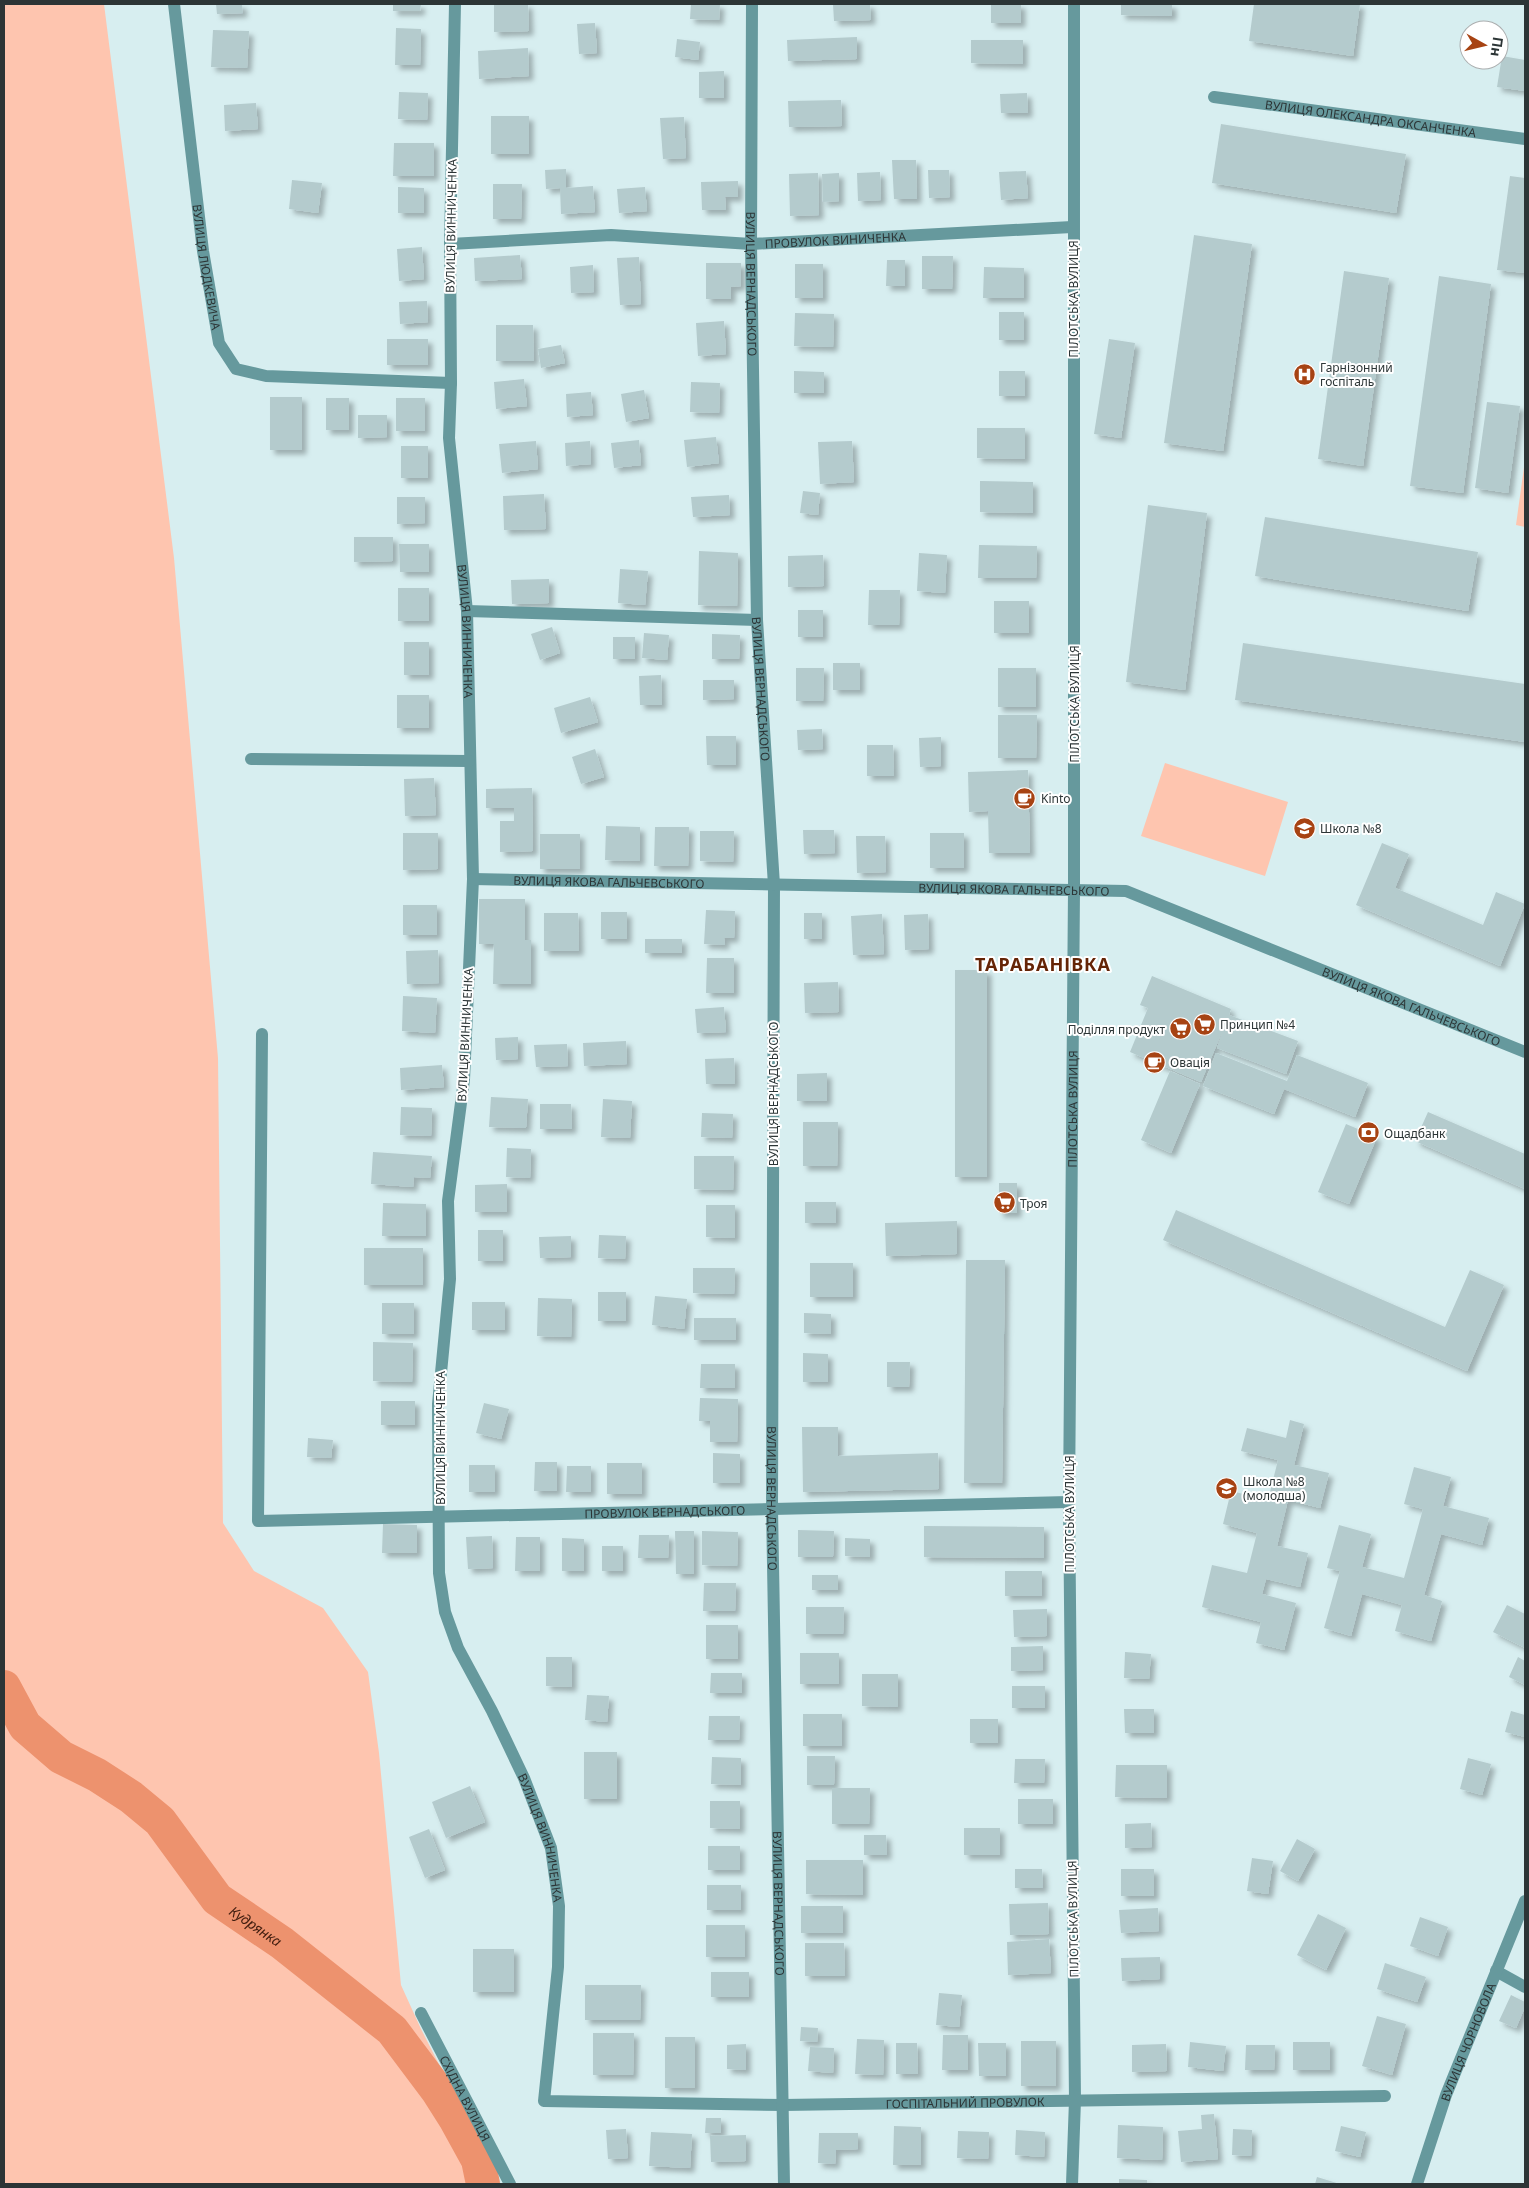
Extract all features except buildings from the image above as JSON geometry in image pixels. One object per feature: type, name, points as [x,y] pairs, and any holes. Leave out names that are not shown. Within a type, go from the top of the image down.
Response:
[{"type":"street","name":"ВУЛИЦЯ ЛЮДКЕВИЧА","points":[[174,4],[203,252],[219,343],[236,368],[266,376],[451,383]]},
{"type":"street","name":"ВУЛИЦЯ ВИННИЧЕНКА","points":[[455,4],[450,244],[451,383],[448,438],[467,611],[472,879],[464,1080],[448,1201],[450,1279],[438,1404],[439,1572],[445,1612],[458,1648],[492,1711],[524,1778],[551,1848],[559,1906],[558,1967],[544,2101]]},
{"type":"street","name":"ВУЛИЦЯ ВЕРНАДСЬКОГО","points":[[752,4],[751,244],[756,620],[774,884],[772,1508],[784,2184]]},
{"type":"street","name":"ПІЛОТСЬКА ВУЛИЦЯ","points":[[1072,2184],[1075,2100],[1069,1502],[1074,890],[1072,227],[1074,4]]},
{"type":"street","name":"ВУЛИЦЯ ОЛЕКСАНДРА ОКСАНЧЕНКА","points":[[1214,97],[1525,139]]},
{"type":"street","name":"ПРОВУЛОК ВИНИЧЕНКА","points":[[450,244],[611,235],[751,244],[1072,227]]},
{"type":"street","points":[[467,611],[756,620]]},
{"type":"street","points":[[251,759],[469,761]]},
{"type":"street","name":"ВУЛИЦЯ ЯКОВА ГАЛЬЧЕВСЬКОГО","points":[[472,879],[1126,891],[1525,1052]]},
{"type":"street","name":"ПРОВУЛОК ВЕРНАДСЬКОГО","points":[[262,1034],[258,1521],[1069,1502]]},
{"type":"street","name":"ВУЛИЦЯ ЧОРНОВОЛА","points":[[1417,2184],[1446,2095],[1525,1901]]},
{"type":"street","points":[[1496,1971],[1525,1987]]},
{"type":"street","name":"СХІДНА ВУЛИЦЯ","points":[[422,2013],[510,2184]]},
{"type":"street","name":"ГОСПІТАЛЬНИЙ ПРОВУЛОК","points":[[544,2101],[783,2105],[1385,2096]]},
{"type":"shaded area","points":[[4,4],[104,4],[174,558],[218,1058],[223,1523],[254,1571],[323,1608],[368,1672],[379,1753],[401,1985],[421,2029],[500,2184],[4,2184]]},
{"type":"shaded area","points":[[1525,460],[1525,527],[1516,525]]},
{"type":"shaded area","points":[[1165,763],[1288,802],[1265,876],[1141,836]]},
{"type":"waterway","name":"Кудрянка","points":[[4,1687],[25,1726],[61,1757],[97,1775],[131,1797],[160,1821],[217,1899],[282,1943],[392,2030],[437,2090],[456,2120],[478,2160],[483,2184]]},
{"type":"place","name":"Гарнізонний госпіталь","points":[[1304,374]]},
{"type":"place","name":"Kinto","points":[[1025,798]]},
{"type":"place","name":"Школа №8","points":[[1304,828]]},
{"type":"place","name":"Принцип №4","points":[[1204,1024]]},
{"type":"place","name":"Поділля продукт","points":[[1181,1029]]},
{"type":"place","name":"Овація","points":[[1154,1062]]},
{"type":"place","name":"Ощадбанк","points":[[1368,1133]]},
{"type":"place","name":"Троя","points":[[1004,1203]]},
{"type":"place","name":"Школа №8 (молодша)","points":[[1227,1488]]},
{"type":"district","name":"ТАРАБАНІВКА","points":[[1043,964]]}]
